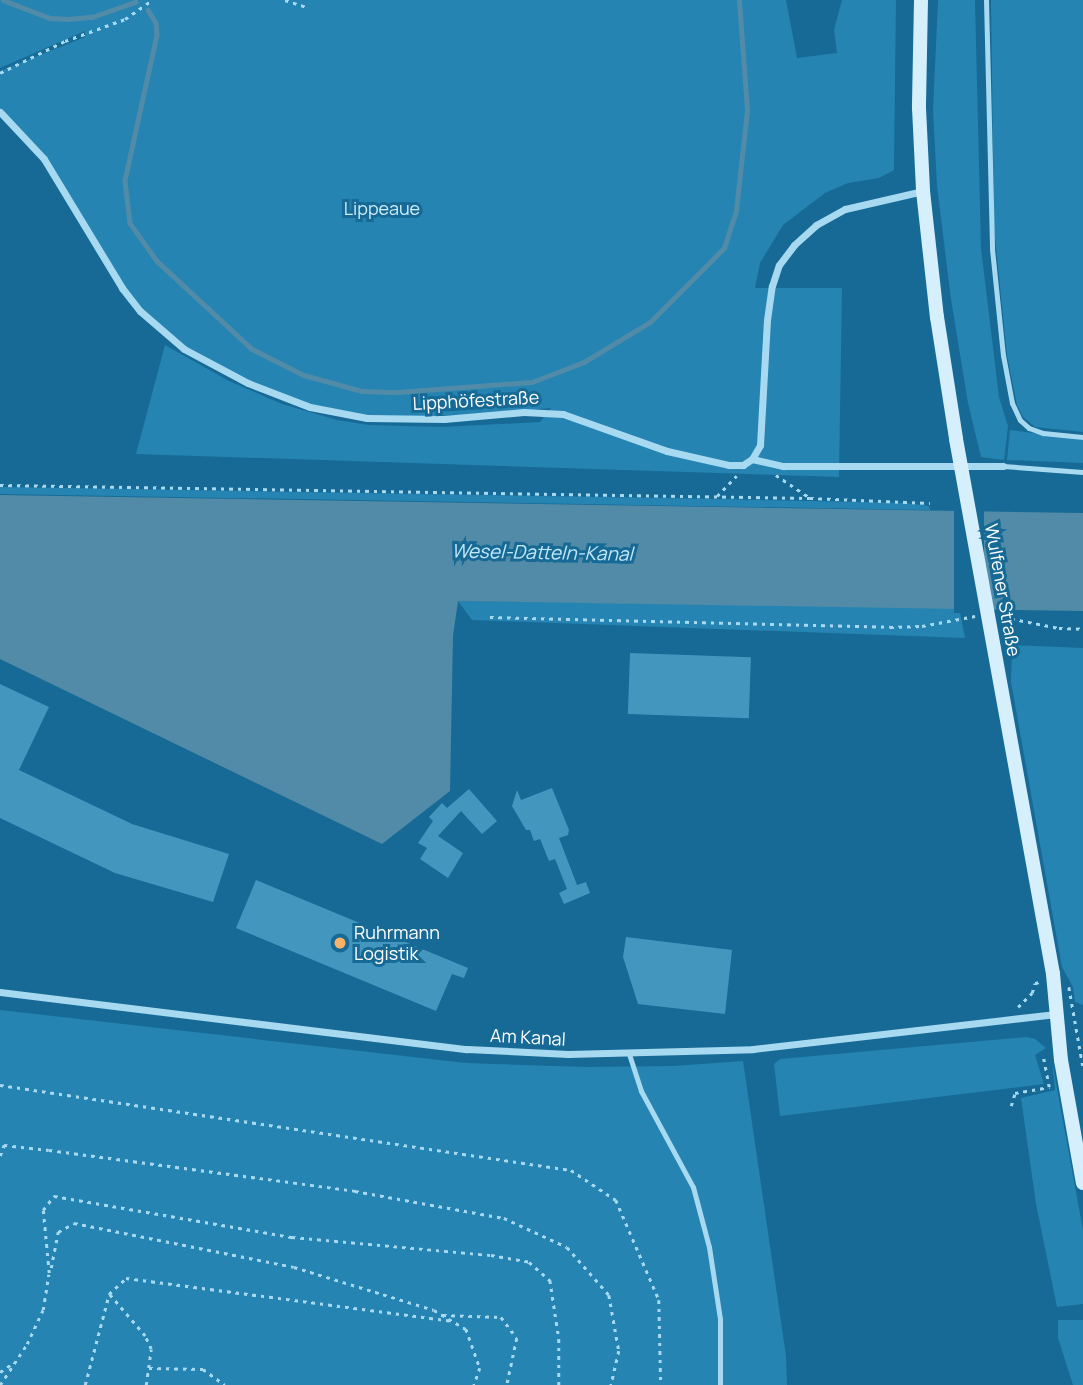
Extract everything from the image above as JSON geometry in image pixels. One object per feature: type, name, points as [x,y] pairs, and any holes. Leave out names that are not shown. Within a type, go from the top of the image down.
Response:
[{"type":"main road","name":"Wulfener Straße","points":[[921,0],[919,108],[923,191],[937,317],[984,621],[1026,816],[1053,974],[1056,1014],[1083,1182]]},
{"type":"street","name":"Lipphöfestraße","points":[[0,112],[44,159],[122,288],[140,311],[184,349],[248,383],[310,407],[367,418],[444,419],[547,412],[579,418],[647,445],[708,462],[737,466],[752,459],[783,466],[1003,466]]},
{"type":"street","points":[[752,459],[761,445],[767,320],[779,265],[794,245],[816,225],[845,209],[923,191]]},
{"type":"street","name":"Am Kanal","points":[[0,992],[467,1049],[568,1055],[763,1048],[1056,1014]]},
{"type":"lane","points":[[986,0],[992,249],[1012,403],[1020,420],[1029,428],[1043,433],[1083,437]]},
{"type":"lane","points":[[1003,466],[1083,472]]},
{"type":"lane","points":[[629,1054],[641,1091],[693,1186],[703,1223],[720,1319],[720,1385]]},
{"type":"path","points":[[0,73],[65,41],[125,19],[152,0]]},
{"type":"path","points":[[285,0],[307,7]]},
{"type":"path","points":[[717,496],[752,459]]},
{"type":"path","points":[[771,472],[810,498]]},
{"type":"path","points":[[0,485],[717,496],[930,503]]},
{"type":"path","points":[[490,617],[890,627],[922,626],[958,617],[984,621]]},
{"type":"path","points":[[1002,617],[1059,628],[1083,629]]},
{"type":"path","points":[[1011,1106],[1015,1093],[1049,1087],[1043,1056]]},
{"type":"path","points":[[0,1085],[571,1170],[616,1200],[659,1300],[661,1385]]},
{"type":"path","points":[[0,1156],[4,1145],[49,1150],[355,1191],[504,1218],[567,1247],[609,1295],[619,1351],[611,1385]]},
{"type":"path","points":[[49,1273],[43,1210],[54,1196],[292,1237],[491,1255],[528,1262],[550,1280],[559,1339],[559,1385]]},
{"type":"path","points":[[0,1385],[43,1310],[58,1232],[75,1223],[294,1267],[377,1290],[443,1315],[466,1329],[480,1368],[474,1385]]},
{"type":"path","points":[[85,1385],[109,1294],[126,1278],[452,1321]]},
{"type":"path","points":[[109,1294],[145,1336],[151,1349],[146,1385]]},
{"type":"path","points":[[443,1315],[501,1317],[517,1338],[508,1385]]},
{"type":"path","points":[[0,1372],[15,1363]]},
{"type":"path","points":[[149,1368],[203,1369],[225,1385]]},
{"type":"green space","name":"Lippeaue","points":[[0,0],[786,0],[797,58],[837,53],[834,30],[842,0],[896,0],[894,170],[879,178],[848,183],[825,193],[783,225],[760,263],[755,288],[842,288],[839,477],[136,454],[165,345],[229,381],[282,404],[337,420],[369,425],[442,427],[540,422],[551,408],[476,415],[360,418],[293,403],[188,353],[129,296],[37,151],[0,110],[0,71],[85,37],[85,31],[0,68]]},
{"type":"green space","points":[[938,0],[975,0],[981,248],[999,397],[1008,426],[1004,460],[981,457],[968,403],[951,299],[937,186],[933,110]]},
{"type":"green space","points":[[991,0],[1083,0],[1083,432],[1035,427],[1023,417],[1017,405],[1007,355],[994,227]]},
{"type":"green space","points":[[1010,430],[1083,440],[1083,463],[1007,460]]},
{"type":"green space","points":[[0,487],[906,503],[929,506],[930,510],[0,494]]},
{"type":"green space","points":[[458,601],[959,607],[965,638],[472,620]]},
{"type":"green space","points":[[1012,645],[1083,648],[1083,1005],[1075,1002],[1073,987],[1062,967],[1011,682]]},
{"type":"green space","points":[[0,1010],[466,1063],[588,1067],[673,1066],[743,1061],[786,1356],[787,1385],[0,1385]]},
{"type":"green space","points":[[1027,1037],[1035,1039],[1046,1048],[1035,1055],[1044,1084],[780,1116],[774,1064],[780,1059]]},
{"type":"green space","points":[[1052,1061],[1083,1230],[1083,1304],[1057,1307],[1036,1204],[1021,1098],[1055,1090]]},
{"type":"green space","points":[[1058,1320],[1083,1320],[1083,1385],[1073,1385],[1058,1338]]},
{"type":"water","name":"Wesel-Datteln-Kanal","points":[[0,495],[1083,513],[1083,611],[458,601],[453,636],[450,791],[382,844],[0,659]]},
{"type":"pier","points":[[954,507],[984,507],[984,613],[954,613]]},
{"type":"building","points":[[630,653],[751,657],[749,718],[628,714]]},
{"type":"building","points":[[0,684],[49,707],[19,770],[132,824],[229,854],[213,902],[115,873],[0,818]]},
{"type":"building","points":[[552,788],[569,830],[568,835],[559,838],[577,885],[586,882],[590,893],[564,904],[559,893],[567,889],[555,859],[549,861],[540,839],[534,841],[530,830],[526,830],[512,806],[517,790],[521,800]]},
{"type":"building","points":[[469,789],[497,821],[482,834],[461,811],[438,836],[463,853],[448,878],[420,859],[427,848],[418,843],[433,821],[429,817],[442,803],[447,808]]},
{"type":"building","name":"Ruhrmann Logistik","points":[[256,880],[468,968],[464,978],[452,974],[436,1011],[236,928]]},
{"type":"building","points":[[626,937],[732,950],[725,1014],[638,1004],[623,957]]},
{"type":"waterway","points":[[3,0],[50,18],[68,19],[92,17],[135,2]]},
{"type":"waterway","points":[[148,10],[156,23],[157,35],[125,181],[130,223],[157,261],[252,349],[304,375],[362,391],[398,392],[532,382],[584,362],[650,322],[724,248],[736,210],[747,110],[739,0]]},
{"type":"place","name":"Ruhrmann Logistik","points":[[340,943]]}]
